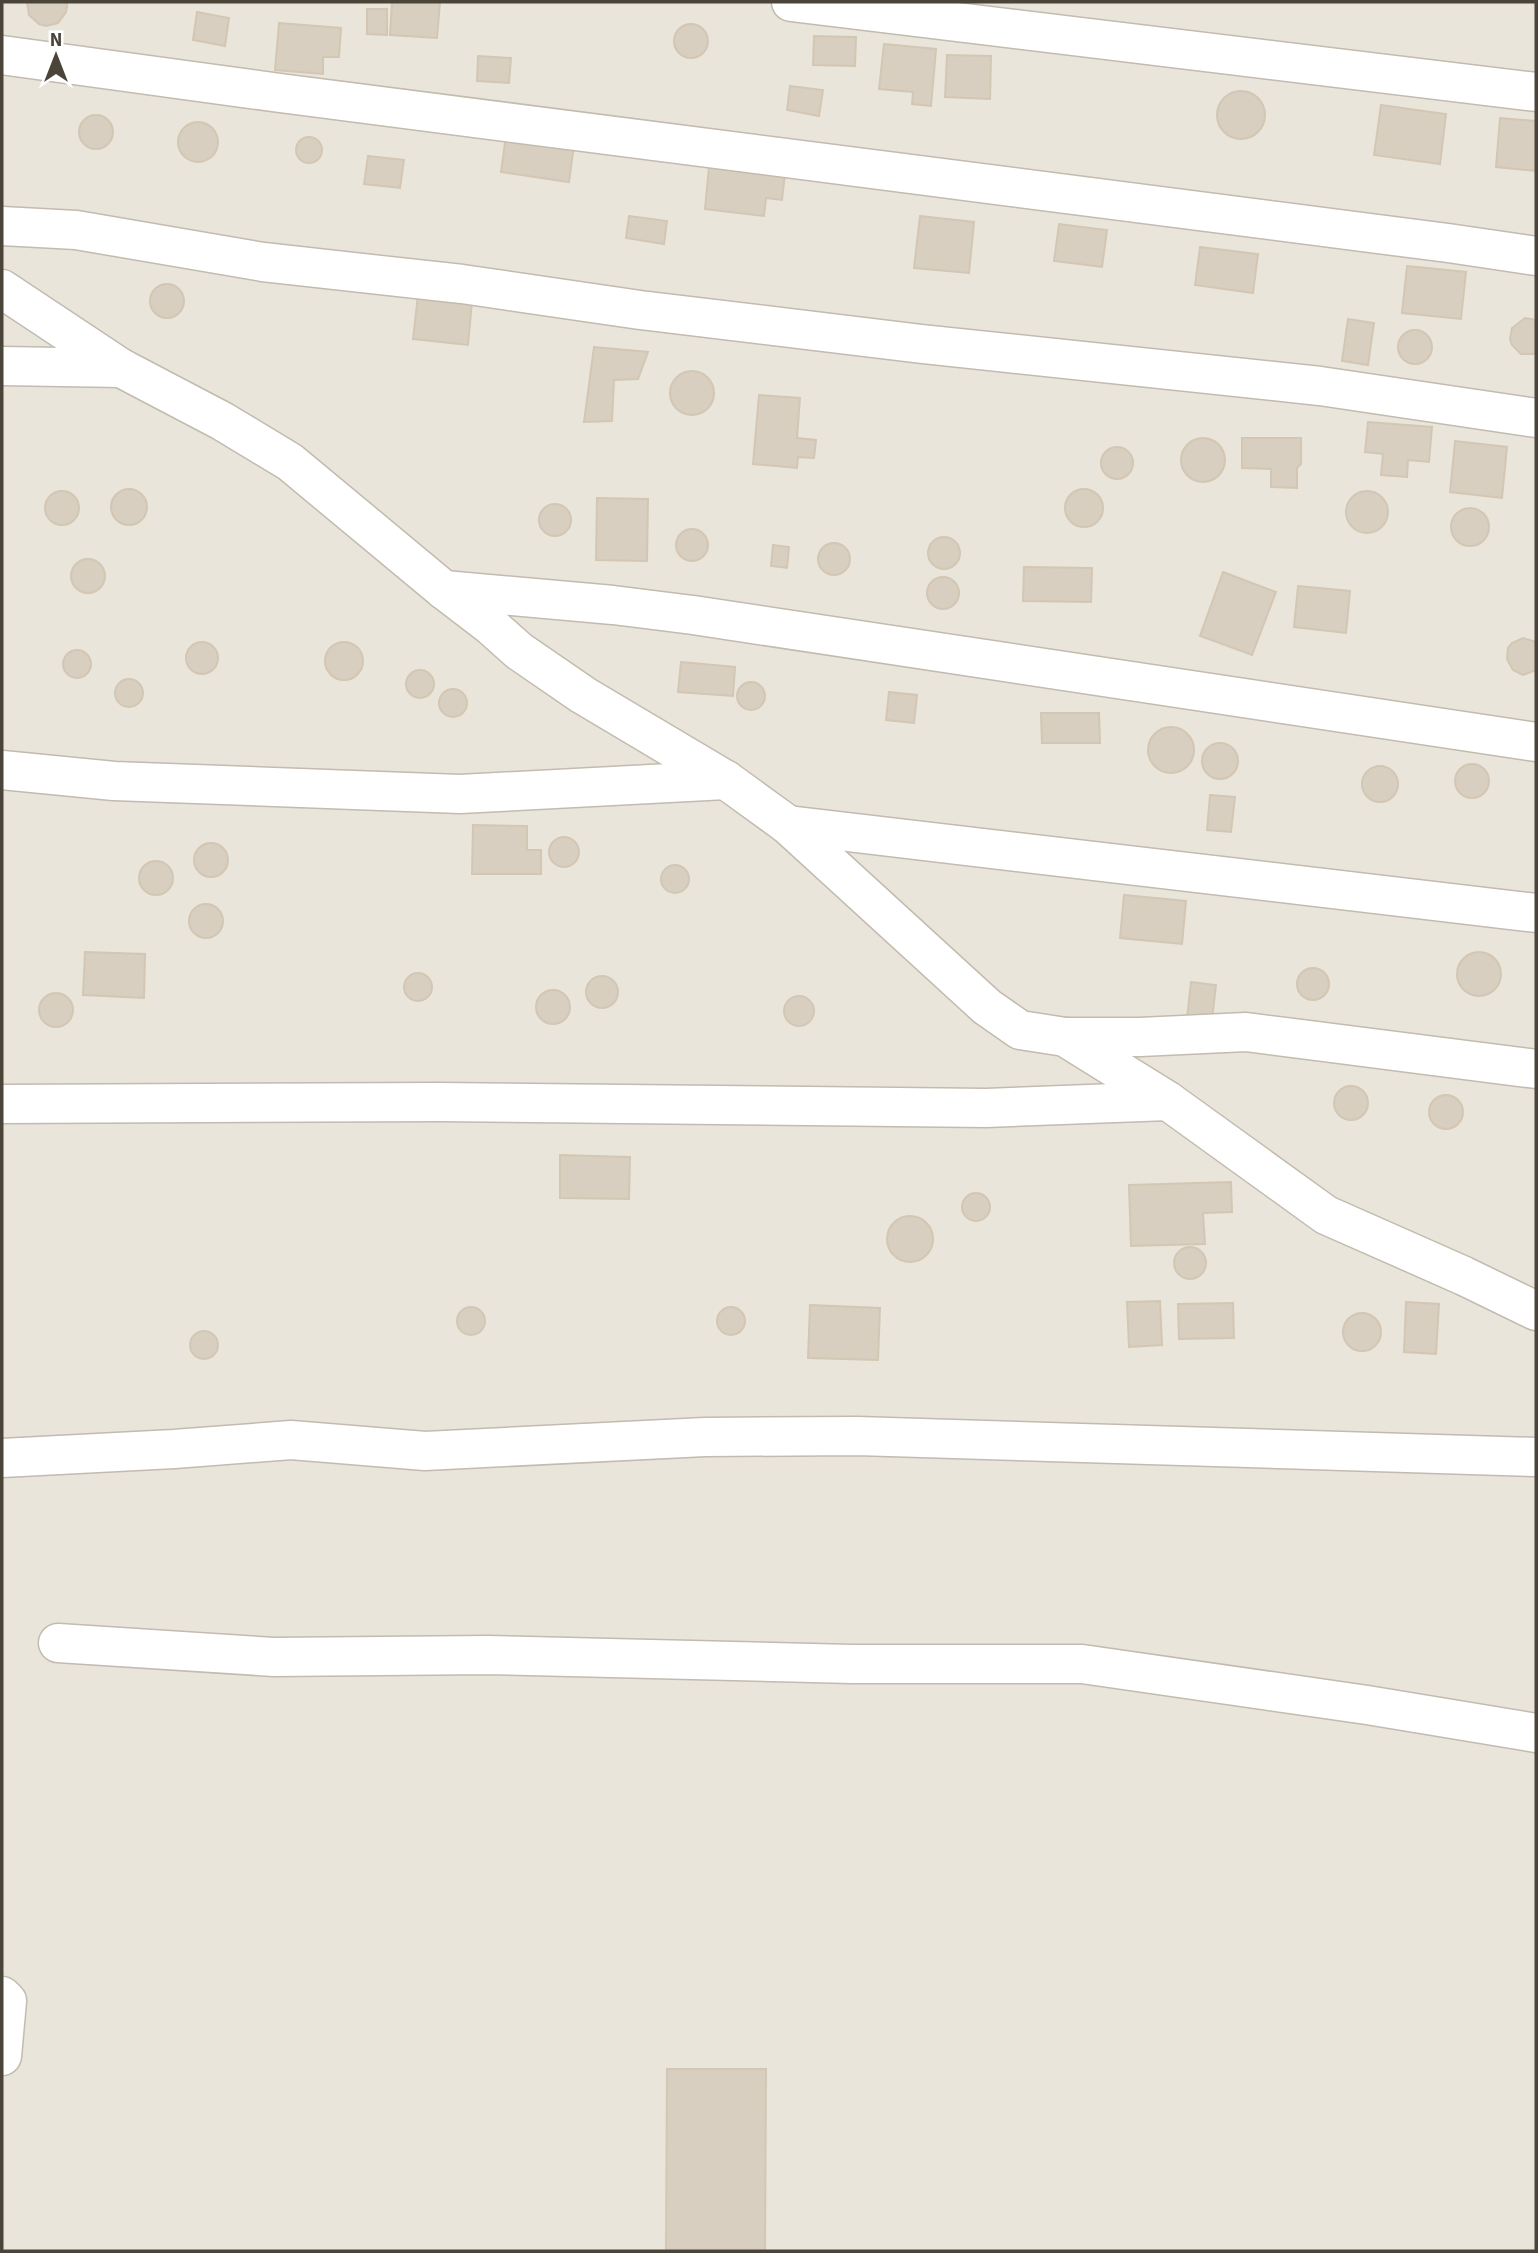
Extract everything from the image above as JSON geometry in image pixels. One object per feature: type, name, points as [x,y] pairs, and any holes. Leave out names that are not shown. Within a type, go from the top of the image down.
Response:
[{"type":"street","points":[[791,2],[1536,92]]},
{"type":"street","points":[[2,55],[1536,256]]},
{"type":"street","points":[[2,226],[76,230],[263,262],[462,284],[640,310],[936,346],[1320,386],[1536,418]]},
{"type":"street","points":[[2,289],[121,368],[222,421],[290,462],[444,590],[491,625],[519,651],[583,695],[726,780],[788,825],[987,1007],[1020,1030],[1065,1037],[1246,1032],[1536,1069]]},
{"type":"street","points":[[2,366],[121,368]]},
{"type":"street","points":[[444,590],[693,615],[1536,742]]},
{"type":"street","points":[[2,770],[114,781],[460,794],[726,780]]},
{"type":"street","points":[[788,825],[1536,913]]},
{"type":"street","points":[[1065,1037],[1168,1101],[1325,1215],[1536,1311]]},
{"type":"street","points":[[2,1104],[439,1102],[986,1108],[1168,1101]]},
{"type":"street","points":[[2,1458],[291,1440],[425,1451],[705,1437],[844,1436],[1536,1457]]},
{"type":"street","points":[[58,1643],[274,1657],[488,1655],[852,1664],[1082,1664],[1354,1703],[1536,1733]]},
{"type":"street","points":[[2,1996],[7,2001],[2,2056]]},
{"type":"shaded area","points":[[2,2],[1536,2],[1536,2251],[2,2251]]},
{"type":"building","points":[[27,2],[67,2],[66,12],[58,23],[46,26],[39,24],[29,15]]},
{"type":"building","points":[[392,2],[440,2],[437,38],[390,35]]},
{"type":"building","points":[[367,9],[387,9],[387,35],[367,34]]},
{"type":"building","points":[[197,12],[229,18],[225,46],[193,40]]},
{"type":"building","points":[[279,23],[341,28],[339,57],[323,57],[323,74],[275,70]]},
{"type":"building","points":[[691,24],[703,29],[708,41],[703,53],[691,58],[679,53],[674,41],[679,29]]},
{"type":"building","points":[[814,36],[856,37],[855,66],[813,65]]},
{"type":"building","points":[[884,44],[936,49],[931,106],[912,104],[913,92],[879,89]]},
{"type":"building","points":[[947,55],[991,56],[990,99],[945,97]]},
{"type":"building","points":[[478,56],[511,58],[509,83],[477,81]]},
{"type":"building","points":[[790,86],[823,90],[819,116],[787,110]]},
{"type":"building","points":[[1241,91],[1258,98],[1265,115],[1258,132],[1241,139],[1224,132],[1217,115],[1224,98]]},
{"type":"building","points":[[1381,105],[1446,114],[1440,164],[1374,155]]},
{"type":"building","points":[[96,115],[108,120],[113,132],[108,144],[96,149],[84,144],[79,132],[84,120]]},
{"type":"building","points":[[1500,118],[1536,121],[1536,171],[1496,167]]},
{"type":"building","points":[[198,122],[206,123],[212,128],[217,134],[217,150],[212,156],[206,161],[198,162],[190,161],[184,156],[179,150],[178,142],[179,134],[184,128],[190,123]]},
{"type":"building","points":[[507,128],[575,137],[569,182],[501,172]]},
{"type":"building","points":[[309,137],[318,141],[322,150],[318,159],[309,163],[300,159],[296,150],[300,141]]},
{"type":"building","points":[[368,156],[404,160],[400,188],[364,184]]},
{"type":"building","points":[[710,156],[786,165],[782,200],[766,198],[764,216],[705,209]]},
{"type":"building","points":[[629,216],[667,221],[664,244],[626,238]]},
{"type":"building","points":[[920,216],[974,222],[969,273],[914,268]]},
{"type":"building","points":[[1059,224],[1107,230],[1102,267],[1054,261]]},
{"type":"building","points":[[1200,247],[1258,254],[1253,293],[1195,285]]},
{"type":"building","points":[[1407,266],[1466,272],[1461,319],[1402,313]]},
{"type":"building","points":[[167,284],[179,289],[184,301],[179,313],[167,318],[155,313],[150,301],[155,289]]},
{"type":"building","points":[[418,295],[472,301],[468,345],[413,339]]},
{"type":"building","points":[[1525,318],[1536,320],[1534,354],[1521,354],[1510,339],[1512,328]]},
{"type":"building","points":[[1348,319],[1374,323],[1368,365],[1342,361]]},
{"type":"building","points":[[1415,330],[1427,335],[1432,347],[1427,359],[1415,364],[1403,359],[1398,347],[1403,335]]},
{"type":"building","points":[[594,347],[648,352],[638,379],[614,380],[612,421],[584,422]]},
{"type":"building","points":[[692,371],[701,372],[708,377],[713,384],[713,402],[708,409],[701,414],[692,415],[683,414],[676,409],[671,402],[670,393],[671,384],[676,377],[683,372]]},
{"type":"building","points":[[759,395],[800,398],[797,438],[816,440],[814,458],[798,457],[797,468],[753,464]]},
{"type":"building","points":[[1368,422],[1432,427],[1429,462],[1408,460],[1407,477],[1381,475],[1383,454],[1365,452]]},
{"type":"building","points":[[1203,438],[1219,444],[1225,460],[1219,476],[1203,482],[1187,476],[1181,460],[1187,444]]},
{"type":"building","points":[[1242,438],[1301,438],[1297,488],[1271,487],[1271,469],[1242,468]]},
{"type":"building","points":[[1455,441],[1507,447],[1502,498],[1450,492]]},
{"type":"building","points":[[1117,447],[1128,452],[1133,463],[1128,474],[1117,479],[1106,474],[1101,463],[1106,452]]},
{"type":"building","points":[[129,489],[142,494],[147,507],[142,520],[129,525],[116,520],[111,507],[116,494]]},
{"type":"building","points":[[1084,489],[1097,495],[1103,508],[1097,521],[1084,527],[1071,521],[1065,508],[1071,495]]},
{"type":"building","points":[[62,491],[74,496],[79,508],[74,520],[62,525],[50,520],[45,508],[50,496]]},
{"type":"building","points":[[1367,491],[1382,497],[1388,512],[1382,527],[1367,533],[1352,527],[1346,512],[1352,497]]},
{"type":"building","points":[[597,498],[648,499],[647,561],[596,560]]},
{"type":"building","points":[[555,504],[566,509],[571,520],[566,531],[555,536],[544,531],[539,520],[544,509]]},
{"type":"building","points":[[1470,508],[1483,514],[1489,527],[1483,540],[1470,546],[1457,540],[1451,527],[1457,514]]},
{"type":"building","points":[[692,529],[703,534],[708,545],[703,556],[692,561],[681,556],[676,545],[681,534]]},
{"type":"building","points":[[944,537],[955,542],[960,553],[955,564],[944,569],[933,564],[928,553],[933,542]]},
{"type":"building","points":[[834,543],[845,548],[850,559],[845,570],[834,575],[823,570],[818,559],[823,548]]},
{"type":"building","points":[[773,545],[789,547],[787,568],[771,566]]},
{"type":"building","points":[[88,559],[100,564],[105,576],[100,588],[88,593],[76,588],[71,576],[76,564]]},
{"type":"building","points":[[1024,567],[1092,568],[1091,602],[1023,601]]},
{"type":"building","points":[[1223,572],[1276,592],[1252,655],[1200,636]]},
{"type":"building","points":[[943,577],[954,582],[959,593],[954,604],[943,609],[932,604],[927,593],[932,582]]},
{"type":"building","points":[[1298,586],[1350,591],[1346,633],[1294,627]]},
{"type":"building","points":[[1523,638],[1536,642],[1536,670],[1523,675],[1513,670],[1507,659],[1508,648]]},
{"type":"building","points":[[202,642],[214,646],[218,658],[214,670],[202,674],[190,670],[186,658],[190,646]]},
{"type":"building","points":[[344,642],[357,648],[363,661],[357,674],[344,680],[331,674],[325,661],[331,648]]},
{"type":"building","points":[[77,650],[87,654],[91,664],[87,674],[77,678],[67,674],[63,664],[67,654]]},
{"type":"building","points":[[681,662],[735,667],[733,696],[678,692]]},
{"type":"building","points":[[420,670],[430,674],[434,684],[430,694],[420,698],[410,694],[406,684],[410,674]]},
{"type":"building","points":[[129,679],[139,683],[143,693],[139,703],[129,707],[119,703],[115,693],[119,683]]},
{"type":"building","points":[[751,682],[761,686],[765,696],[761,706],[751,710],[741,706],[737,696],[741,686]]},
{"type":"building","points":[[453,689],[463,693],[467,703],[463,713],[453,717],[443,713],[439,703],[443,693]]},
{"type":"building","points":[[889,692],[917,695],[914,723],[886,720]]},
{"type":"building","points":[[1041,713],[1099,713],[1100,743],[1042,743]]},
{"type":"building","points":[[1171,727],[1187,734],[1194,750],[1187,766],[1171,773],[1155,766],[1148,750],[1155,734]]},
{"type":"building","points":[[1220,743],[1233,748],[1238,761],[1233,774],[1220,779],[1207,774],[1202,761],[1207,748]]},
{"type":"building","points":[[1472,764],[1484,769],[1489,781],[1484,793],[1472,798],[1460,793],[1455,781],[1460,769]]},
{"type":"building","points":[[1380,766],[1393,771],[1398,784],[1393,797],[1380,802],[1367,797],[1362,784],[1367,771]]},
{"type":"building","points":[[1210,795],[1235,797],[1231,832],[1207,830]]},
{"type":"building","points":[[473,825],[527,826],[527,850],[541,850],[541,874],[472,874]]},
{"type":"building","points":[[564,837],[575,841],[579,852],[575,863],[564,867],[553,863],[549,852],[553,841]]},
{"type":"building","points":[[211,843],[223,848],[228,860],[223,872],[211,877],[199,872],[194,860],[199,848]]},
{"type":"building","points":[[156,861],[168,866],[173,878],[168,890],[156,895],[144,890],[139,878],[144,866]]},
{"type":"building","points":[[675,865],[685,869],[689,879],[685,889],[675,893],[665,889],[661,879],[665,869]]},
{"type":"building","points":[[1124,895],[1186,901],[1182,944],[1120,938]]},
{"type":"building","points":[[206,904],[218,909],[223,921],[218,933],[206,938],[194,933],[189,921],[194,909]]},
{"type":"building","points":[[85,952],[145,954],[144,998],[83,995]]},
{"type":"building","points":[[1479,952],[1494,959],[1501,974],[1494,989],[1479,996],[1464,989],[1457,974],[1464,959]]},
{"type":"building","points":[[1313,968],[1325,972],[1329,984],[1325,996],[1313,1000],[1301,996],[1297,984],[1301,972]]},
{"type":"building","points":[[418,973],[428,977],[432,987],[428,997],[418,1001],[408,997],[404,987],[408,977]]},
{"type":"building","points":[[602,976],[614,980],[618,992],[614,1004],[602,1008],[590,1004],[586,992],[590,980]]},
{"type":"building","points":[[1191,982],[1216,985],[1211,1029],[1186,1027]]},
{"type":"building","points":[[553,990],[565,995],[570,1007],[565,1019],[553,1024],[541,1019],[536,1007],[541,995]]},
{"type":"building","points":[[56,993],[68,998],[73,1010],[68,1022],[56,1027],[44,1022],[39,1010],[44,998]]},
{"type":"building","points":[[799,996],[805,997],[813,1005],[813,1017],[805,1025],[799,1026],[793,1025],[785,1017],[784,1011],[785,1005],[793,997]]},
{"type":"building","points":[[1351,1086],[1363,1091],[1368,1103],[1363,1115],[1351,1120],[1339,1115],[1334,1103],[1339,1091]]},
{"type":"building","points":[[1446,1095],[1458,1100],[1463,1112],[1458,1124],[1446,1129],[1434,1124],[1429,1112],[1434,1100]]},
{"type":"building","points":[[560,1155],[630,1157],[629,1199],[560,1198]]},
{"type":"building","points":[[1231,1182],[1232,1212],[1203,1213],[1205,1244],[1131,1246],[1129,1185]]},
{"type":"building","points":[[976,1193],[986,1197],[990,1207],[986,1217],[976,1221],[966,1217],[962,1207],[966,1197]]},
{"type":"building","points":[[910,1216],[927,1222],[933,1239],[927,1256],[910,1262],[893,1256],[887,1239],[893,1222]]},
{"type":"building","points":[[1190,1247],[1201,1252],[1206,1263],[1201,1274],[1190,1279],[1179,1274],[1174,1263],[1179,1252]]},
{"type":"building","points":[[1160,1301],[1162,1345],[1129,1347],[1127,1302]]},
{"type":"building","points":[[1406,1302],[1439,1304],[1436,1354],[1404,1352]]},
{"type":"building","points":[[1233,1303],[1234,1338],[1179,1339],[1178,1304]]},
{"type":"building","points":[[810,1305],[880,1308],[878,1360],[808,1358]]},
{"type":"building","points":[[471,1307],[481,1311],[485,1321],[481,1331],[471,1335],[461,1331],[457,1321],[461,1311]]},
{"type":"building","points":[[731,1307],[741,1311],[745,1321],[741,1331],[731,1335],[721,1331],[717,1321],[721,1311]]},
{"type":"building","points":[[1362,1313],[1376,1318],[1381,1332],[1376,1346],[1362,1351],[1348,1346],[1343,1332],[1348,1318]]},
{"type":"building","points":[[204,1331],[214,1335],[218,1345],[214,1355],[204,1359],[194,1355],[190,1345],[194,1335]]},
{"type":"building","points":[[667,2069],[766,2069],[765,2251],[666,2251]]}]
